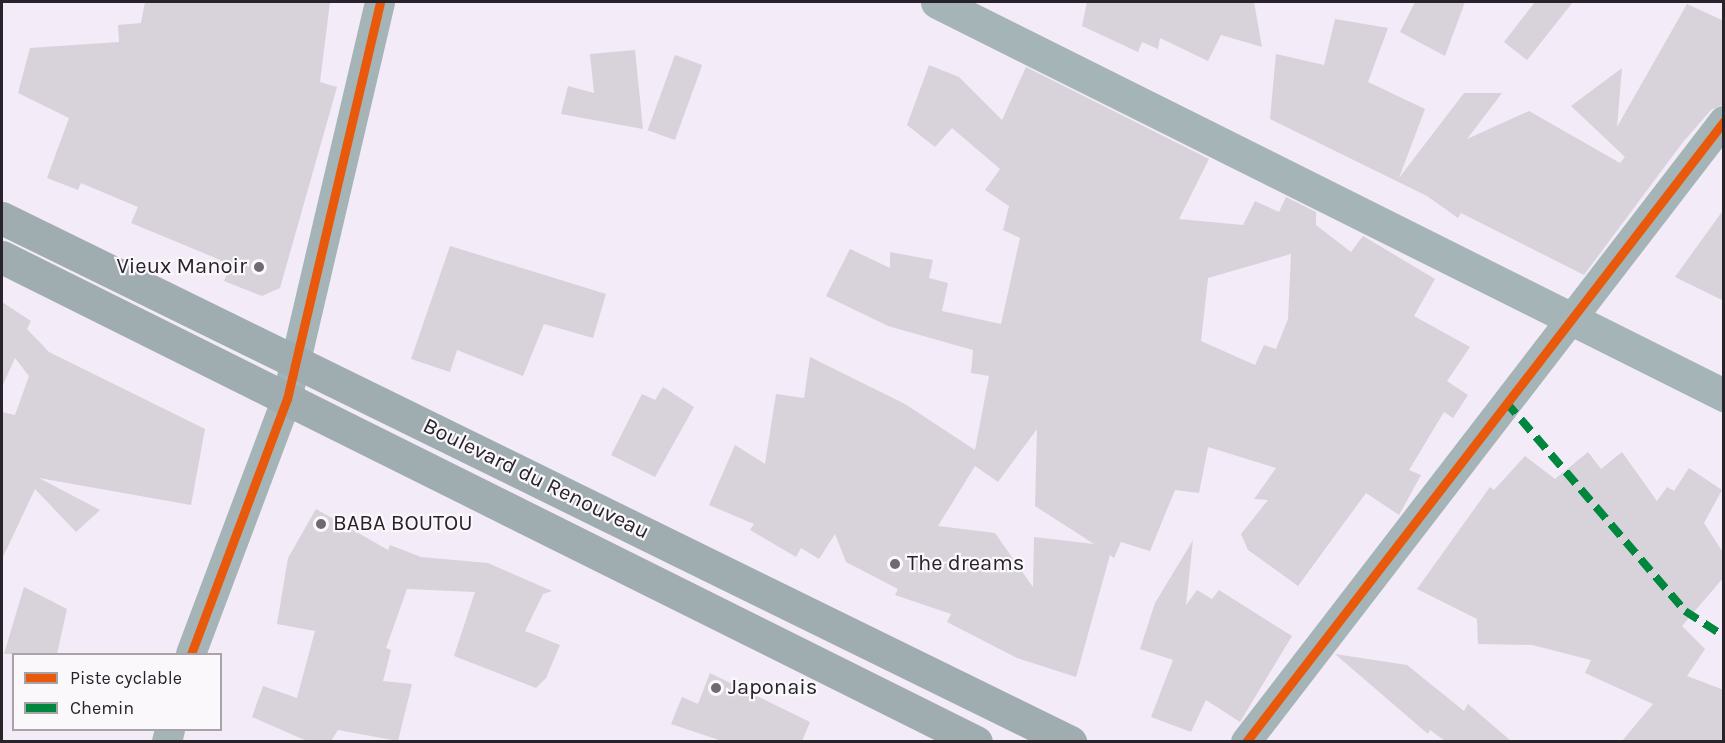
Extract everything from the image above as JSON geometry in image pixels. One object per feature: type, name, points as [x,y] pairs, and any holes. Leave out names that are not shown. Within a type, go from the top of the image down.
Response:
[{"type":"main road","points":[[937,2],[1232,146],[1569,322],[1724,395]]},
{"type":"main road","name":"Boulevard du Renouveau","points":[[2,218],[1070,741]]},
{"type":"main road","name":"Boulevard du Renouveau","points":[[2,257],[976,741]]},
{"type":"street","points":[[191,653],[287,399],[380,2]]},
{"type":"street","points":[[1246,741],[1724,121]]},
{"type":"building","points":[[145,2],[330,2],[320,82],[337,87],[280,288],[262,296],[224,281],[230,266],[218,259],[131,223],[138,207],[81,183],[78,190],[47,178],[69,118],[18,93],[30,48],[119,42],[118,25],[141,23]]},
{"type":"building","points":[[1087,2],[1254,2],[1262,47],[1221,35],[1208,61],[1160,38],[1158,49],[1142,42],[1138,52],[1082,26]]},
{"type":"building","points":[[1415,2],[1465,2],[1445,56],[1400,32]]},
{"type":"building","points":[[1535,2],[1573,2],[1527,60],[1504,42]]},
{"type":"building","points":[[1687,4],[1724,21],[1724,104],[1711,110],[1683,142],[1584,275],[1461,213],[1458,218],[1427,196],[1270,119],[1276,54],[1324,65],[1335,19],[1388,28],[1368,82],[1425,109],[1399,178],[1464,93],[1502,93],[1467,139],[1529,111],[1620,163],[1625,157],[1571,106],[1622,68],[1617,127]]},
{"type":"building","points":[[635,50],[643,129],[561,114],[568,86],[594,93],[590,54]]},
{"type":"building","points":[[675,55],[702,65],[675,140],[648,130]]},
{"type":"building","points":[[929,65],[959,77],[1002,120],[1026,67],[1209,159],[1179,219],[1243,225],[1255,201],[1279,212],[1286,197],[1316,212],[1316,225],[1351,252],[1363,236],[1435,279],[1414,316],[1470,347],[1447,381],[1468,395],[1453,418],[1444,412],[1409,470],[1421,475],[1399,515],[1366,493],[1298,586],[1248,550],[1241,534],[1268,500],[1254,499],[1276,468],[1208,447],[1199,493],[1175,490],[1150,551],[1121,542],[1114,558],[1110,555],[1076,677],[1017,658],[947,622],[951,614],[895,595],[898,589],[846,562],[835,534],[819,559],[801,548],[796,557],[750,530],[754,524],[709,505],[735,445],[765,464],[776,394],[804,398],[810,357],[905,404],[975,450],[989,376],[971,373],[973,350],[888,326],[826,296],[850,249],[890,268],[890,252],[933,260],[929,278],[948,283],[942,311],[1001,324],[1020,238],[1003,230],[1009,206],[985,190],[1000,169],[952,128],[935,147],[907,125]],"holes":[[[1291,254],[1288,319],[1276,349],[1264,345],[1255,365],[1201,341],[1208,278]],[[1037,429],[1035,506],[1094,544],[1034,537],[1033,587],[995,533],[938,526],[975,466],[998,482]]]},
{"type":"building","points":[[1724,209],[1724,301],[1675,277]]},
{"type":"building","points":[[450,246],[606,294],[593,338],[544,324],[523,376],[457,350],[450,372],[411,359]]},
{"type":"building","points":[[2,302],[31,321],[27,329],[49,352],[205,429],[191,505],[39,478],[100,510],[76,532],[35,489],[2,559],[2,412],[15,415],[29,376],[15,358],[2,387]]},
{"type":"building","points":[[663,387],[694,407],[655,477],[611,455],[642,394],[655,400]]},
{"type":"building","points":[[1588,452],[1601,469],[1622,452],[1657,501],[1667,487],[1674,491],[1689,468],[1722,490],[1704,523],[1724,554],[1724,577],[1682,626],[1705,649],[1687,676],[1724,690],[1724,741],[1622,741],[1653,704],[1585,673],[1591,660],[1532,645],[1478,644],[1477,619],[1417,589],[1490,487],[1494,490],[1525,456],[1555,479]]},
{"type":"building","points":[[316,509],[388,550],[390,545],[421,557],[488,563],[552,591],[543,594],[525,631],[560,645],[546,678],[536,688],[454,656],[475,592],[407,589],[386,648],[391,650],[383,681],[412,684],[398,741],[338,730],[331,741],[307,741],[252,717],[263,686],[297,698],[315,631],[277,624],[288,558]]},
{"type":"building","points":[[1193,540],[1186,605],[1197,590],[1212,599],[1219,590],[1292,636],[1240,722],[1206,700],[1191,732],[1151,717],[1173,660],[1140,649],[1155,603]]},
{"type":"building","points":[[24,587],[67,609],[57,653],[4,654]]},
{"type":"building","points":[[1335,654],[1407,665],[1464,711],[1468,704],[1511,741],[1445,741],[1430,730],[1428,734]]},
{"type":"building","points":[[710,673],[810,722],[802,741],[722,741],[671,724],[682,697],[698,704]]},
{"type":"marked path","points":[[1506,402],[1685,611],[1724,636]]},
{"type":"cycle path","points":[[191,653],[287,399],[380,2]]},
{"type":"cycle path","points":[[1246,742],[1724,121]]},
{"type":"place","name":"Vieux Manoir","points":[[259,267]]},
{"type":"place","name":"BABA BOUTOU","points":[[321,524]]},
{"type":"place","name":"The dreams","points":[[895,564]]},
{"type":"place","name":"Japonais","points":[[716,688]]}]
